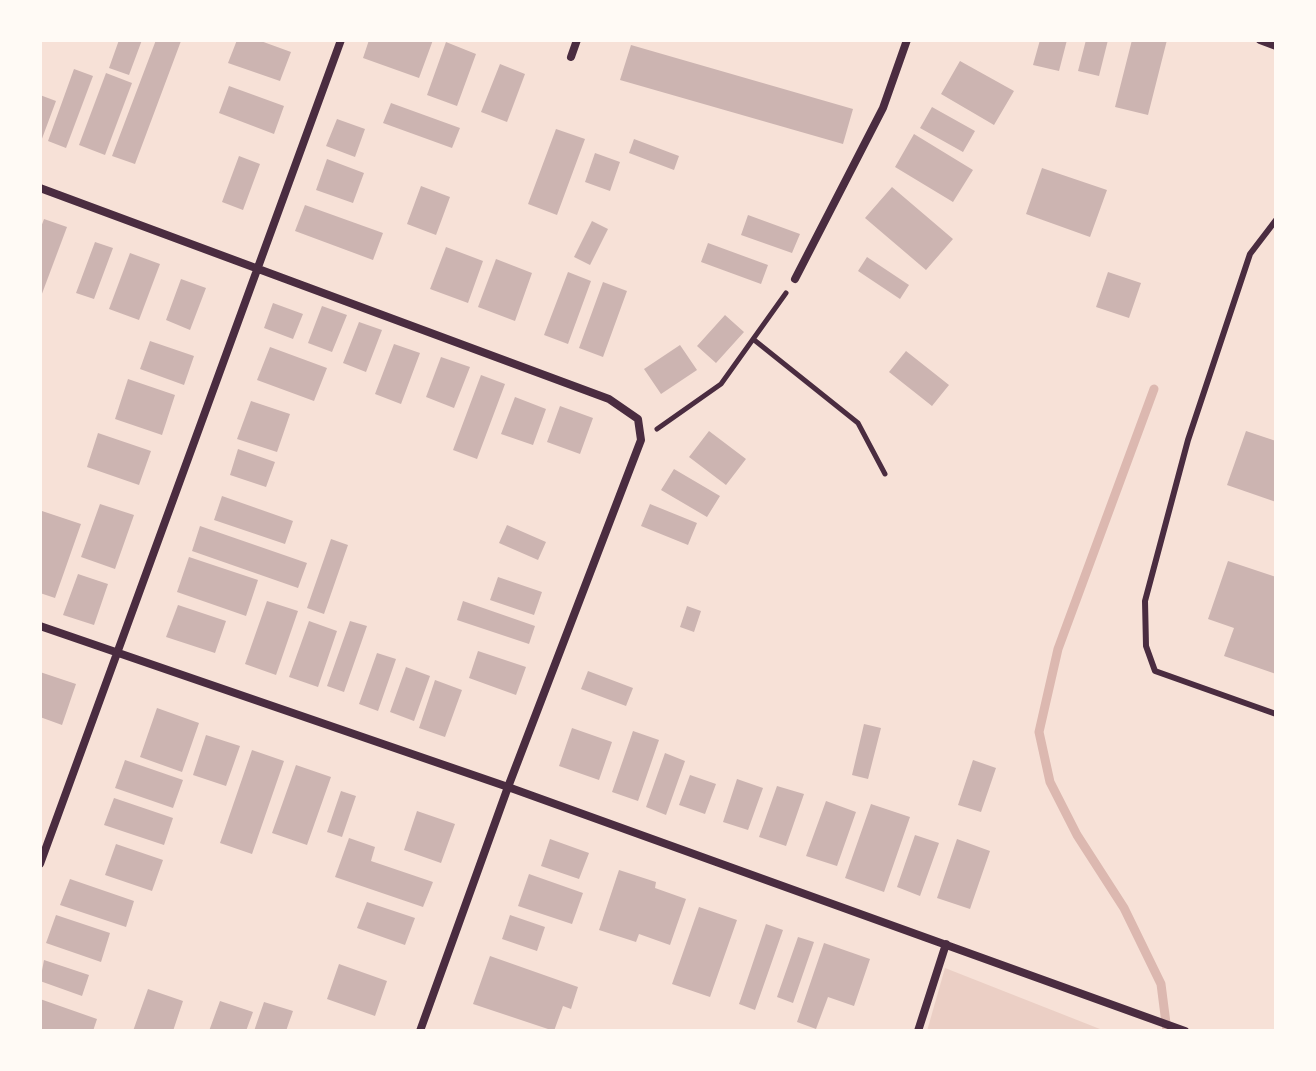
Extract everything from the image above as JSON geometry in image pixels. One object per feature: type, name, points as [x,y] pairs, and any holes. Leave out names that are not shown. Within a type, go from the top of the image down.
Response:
[{"type":"street","points":[[40,864],[341,40]]},
{"type":"street","points":[[571,57],[577,40]]},
{"type":"street","points":[[795,279],[883,108],[907,40]]},
{"type":"street","points":[[1260,40],[1276,46]]},
{"type":"street","points":[[40,188],[609,399],[638,419],[641,440],[508,787],[420,1031]]},
{"type":"street","points":[[40,626],[508,787],[1185,1031]]},
{"type":"street","points":[[918,1031],[946,944]]},
{"type":"lane","points":[[1276,220],[1250,254],[1188,440],[1145,601],[1146,646],[1155,671],[1276,714]]},
{"type":"path","points":[[641,440],[721,384],[795,279]]},
{"type":"path","points":[[753,339],[858,423],[885,474]]},
{"type":"shaded area","points":[[945,968],[1105,1031],[927,1031]]},
{"type":"building","points":[[119,40],[142,40],[129,75],[109,68]]},
{"type":"building","points":[[156,40],[181,41],[135,164],[112,156]]},
{"type":"building","points":[[237,40],[258,40],[291,52],[280,81],[228,63]]},
{"type":"building","points":[[369,40],[433,40],[419,78],[363,58]]},
{"type":"building","points":[[1040,40],[1067,40],[1059,71],[1033,65]]},
{"type":"building","points":[[1086,40],[1108,40],[1099,76],[1078,71]]},
{"type":"building","points":[[1132,40],[1167,40],[1148,115],[1115,107]]},
{"type":"building","points":[[446,42],[476,54],[457,106],[427,95]]},
{"type":"building","points":[[631,45],[853,109],[843,144],[620,80]]},
{"type":"building","points":[[960,61],[1014,91],[994,125],[941,94]]},
{"type":"building","points":[[500,64],[525,74],[507,122],[481,112]]},
{"type":"building","points":[[74,69],[93,76],[66,148],[48,141]]},
{"type":"building","points":[[106,73],[132,83],[105,155],[79,145]]},
{"type":"building","points":[[229,86],[284,106],[274,134],[219,113]]},
{"type":"building","points":[[40,95],[56,101],[40,144]]},
{"type":"building","points":[[391,103],[460,128],[452,148],[383,123]]},
{"type":"building","points":[[932,107],[975,131],[963,152],[920,128]]},
{"type":"building","points":[[337,119],[365,129],[355,157],[326,146]]},
{"type":"building","points":[[556,129],[585,139],[557,215],[528,204]]},
{"type":"building","points":[[914,134],[973,170],[953,202],[895,167]]},
{"type":"building","points":[[634,139],[679,156],[674,170],[629,153]]},
{"type":"building","points":[[595,153],[620,162],[610,191],[585,182]]},
{"type":"building","points":[[239,156],[260,164],[243,210],[222,202]]},
{"type":"building","points":[[327,159],[364,173],[353,203],[316,190]]},
{"type":"building","points":[[1042,168],[1107,190],[1090,237],[1026,214]]},
{"type":"building","points":[[421,186],[450,197],[436,235],[407,224]]},
{"type":"building","points":[[892,187],[953,239],[926,270],[865,218]]},
{"type":"building","points":[[305,205],[383,233],[373,260],[295,231]]},
{"type":"building","points":[[748,215],[800,234],[792,253],[741,235]]},
{"type":"building","points":[[44,219],[67,227],[40,299],[40,230]]},
{"type":"building","points":[[592,221],[608,229],[590,265],[574,257]]},
{"type":"building","points":[[95,242],[113,248],[94,299],[76,293]]},
{"type":"building","points":[[708,243],[768,265],[761,284],[701,262]]},
{"type":"building","points":[[446,247],[483,261],[468,303],[430,289]]},
{"type":"building","points":[[130,253],[160,264],[139,320],[109,309]]},
{"type":"building","points":[[867,257],[909,285],[900,299],[858,271]]},
{"type":"building","points":[[496,259],[532,273],[515,321],[478,307]]},
{"type":"building","points":[[568,272],[591,281],[568,344],[544,335]]},
{"type":"building","points":[[1108,272],[1141,283],[1129,318],[1096,307]]},
{"type":"building","points":[[181,279],[206,288],[190,330],[166,320]]},
{"type":"building","points":[[603,282],[627,291],[603,357],[579,348]]},
{"type":"building","points":[[273,303],[303,314],[293,339],[264,328]]},
{"type":"building","points":[[322,306],[347,315],[332,352],[308,343]]},
{"type":"building","points":[[725,315],[744,332],[716,363],[697,346]]},
{"type":"building","points":[[359,322],[382,330],[366,372],[343,363]]},
{"type":"building","points":[[150,341],[194,356],[184,385],[140,369]]},
{"type":"building","points":[[394,344],[420,353],[401,404],[375,394]]},
{"type":"building","points":[[680,345],[697,370],[661,394],[644,369]]},
{"type":"building","points":[[270,347],[327,368],[314,401],[257,380]]},
{"type":"building","points":[[906,351],[949,385],[932,406],[889,372]]},
{"type":"building","points":[[441,357],[470,367],[454,408],[426,397]]},
{"type":"building","points":[[481,375],[505,384],[477,459],[453,450]]},
{"type":"building","points":[[128,379],[175,395],[162,435],[115,419]]},
{"type":"building","points":[[515,397],[546,409],[533,445],[501,434]]},
{"type":"building","points":[[251,401],[290,414],[277,452],[237,439]]},
{"type":"building","points":[[560,406],[593,418],[580,454],[547,442]]},
{"type":"building","points":[[709,431],[746,459],[726,485],[689,457]]},
{"type":"building","points":[[1246,431],[1276,441],[1276,502],[1227,485]]},
{"type":"building","points":[[98,433],[151,451],[139,485],[87,467]]},
{"type":"building","points":[[238,449],[275,462],[266,487],[230,475]]},
{"type":"building","points":[[674,469],[720,496],[707,517],[661,490]]},
{"type":"building","points":[[222,496],[293,521],[285,544],[214,520]]},
{"type":"building","points":[[100,504],[134,515],[115,569],[81,557]]},
{"type":"building","points":[[650,504],[697,523],[688,545],[641,526]]},
{"type":"building","points":[[42,511],[81,524],[55,598],[40,593]]},
{"type":"building","points":[[507,525],[546,542],[538,560],[499,543]]},
{"type":"building","points":[[200,526],[307,563],[298,588],[192,551]]},
{"type":"building","points":[[331,539],[348,545],[324,614],[307,608]]},
{"type":"building","points":[[189,557],[258,580],[246,616],[177,592]]},
{"type":"building","points":[[1228,561],[1276,577],[1276,674],[1224,656],[1234,628],[1208,619]]},
{"type":"building","points":[[78,574],[108,584],[94,625],[63,615]]},
{"type":"building","points":[[498,577],[542,592],[534,615],[490,600]]},
{"type":"building","points":[[267,601],[298,611],[276,675],[245,664]]},
{"type":"building","points":[[463,601],[535,626],[529,644],[457,620]]},
{"type":"building","points":[[178,605],[226,621],[215,653],[166,637]]},
{"type":"building","points":[[687,606],[701,611],[694,632],[680,627]]},
{"type":"building","points":[[309,621],[337,631],[318,687],[289,677]]},
{"type":"building","points":[[350,621],[367,626],[344,692],[327,686]]},
{"type":"building","points":[[478,651],[526,667],[516,695],[469,678]]},
{"type":"building","points":[[377,653],[396,659],[378,711],[359,704]]},
{"type":"building","points":[[406,667],[430,676],[414,721],[390,712]]},
{"type":"building","points":[[588,671],[633,688],[626,706],[581,689]]},
{"type":"building","points":[[40,672],[76,684],[62,725],[40,717]]},
{"type":"building","points":[[435,680],[462,690],[445,737],[419,728]]},
{"type":"building","points":[[157,708],[199,723],[182,772],[140,757]]},
{"type":"building","points":[[864,724],[881,728],[868,779],[852,775]]},
{"type":"building","points":[[572,728],[612,742],[599,780],[559,766]]},
{"type":"building","points":[[633,731],[659,740],[638,801],[612,792]]},
{"type":"building","points":[[206,735],[240,746],[226,786],[193,775]]},
{"type":"building","points":[[252,750],[284,761],[252,854],[220,843]]},
{"type":"building","points":[[665,753],[685,761],[666,815],[646,807]]},
{"type":"building","points":[[125,760],[183,780],[173,808],[115,788]]},
{"type":"building","points":[[973,760],[996,768],[981,812],[958,805]]},
{"type":"building","points":[[296,765],[331,777],[307,845],[272,833]]},
{"type":"building","points":[[690,775],[716,784],[705,814],[679,805]]},
{"type":"building","points":[[737,779],[763,788],[748,830],[723,822]]},
{"type":"building","points":[[777,786],[804,794],[786,846],[759,837]]},
{"type":"building","points":[[341,791],[356,796],[342,837],[327,832]]},
{"type":"building","points":[[114,798],[173,818],[164,845],[104,825]]},
{"type":"building","points":[[826,801],[856,812],[837,866],[806,856]]},
{"type":"building","points":[[871,804],[910,817],[884,892],[845,878]]},
{"type":"building","points":[[417,811],[455,824],[441,863],[404,850]]},
{"type":"building","points":[[915,835],[939,843],[920,896],[897,887]]},
{"type":"building","points":[[349,838],[375,847],[371,861],[433,882],[423,907],[335,877]]},
{"type":"building","points":[[550,839],[589,853],[579,879],[541,866]]},
{"type":"building","points":[[957,839],[990,851],[970,909],[937,898]]},
{"type":"building","points":[[116,844],[163,860],[152,891],[105,875]]},
{"type":"building","points":[[619,870],[656,882],[655,888],[686,899],[670,945],[639,934],[636,942],[599,930]]},
{"type":"building","points":[[529,874],[583,893],[572,924],[518,906]]},
{"type":"building","points":[[70,879],[134,901],[126,927],[60,905]]},
{"type":"building","points":[[367,902],[415,918],[405,945],[357,928]]},
{"type":"building","points":[[699,907],[737,920],[710,997],[672,984]]},
{"type":"building","points":[[56,915],[110,933],[101,962],[46,943]]},
{"type":"building","points":[[510,915],[545,927],[537,951],[502,939]]},
{"type":"building","points":[[766,924],[783,930],[755,1010],[739,1004]]},
{"type":"building","points":[[798,937],[814,942],[793,1003],[777,997]]},
{"type":"building","points":[[824,943],[870,959],[854,1006],[828,997],[816,1029],[797,1022]]},
{"type":"building","points":[[490,956],[578,987],[571,1009],[563,1006],[554,1031],[473,1004]]},
{"type":"building","points":[[44,960],[89,975],[82,996],[40,981]]},
{"type":"building","points":[[339,964],[387,981],[375,1016],[327,999]]},
{"type":"building","points":[[148,989],[183,1001],[173,1031],[133,1031]]},
{"type":"building","points":[[40,999],[97,1019],[93,1031],[40,1031]]},
{"type":"building","points":[[220,1001],[253,1012],[246,1031],[209,1031]]},
{"type":"building","points":[[264,1002],[293,1011],[286,1031],[254,1031]]},
{"type":"waterway","points":[[1154,389],[1058,649],[1039,732],[1050,782],[1077,835],[1124,908],[1161,984],[1167,1031]]}]
